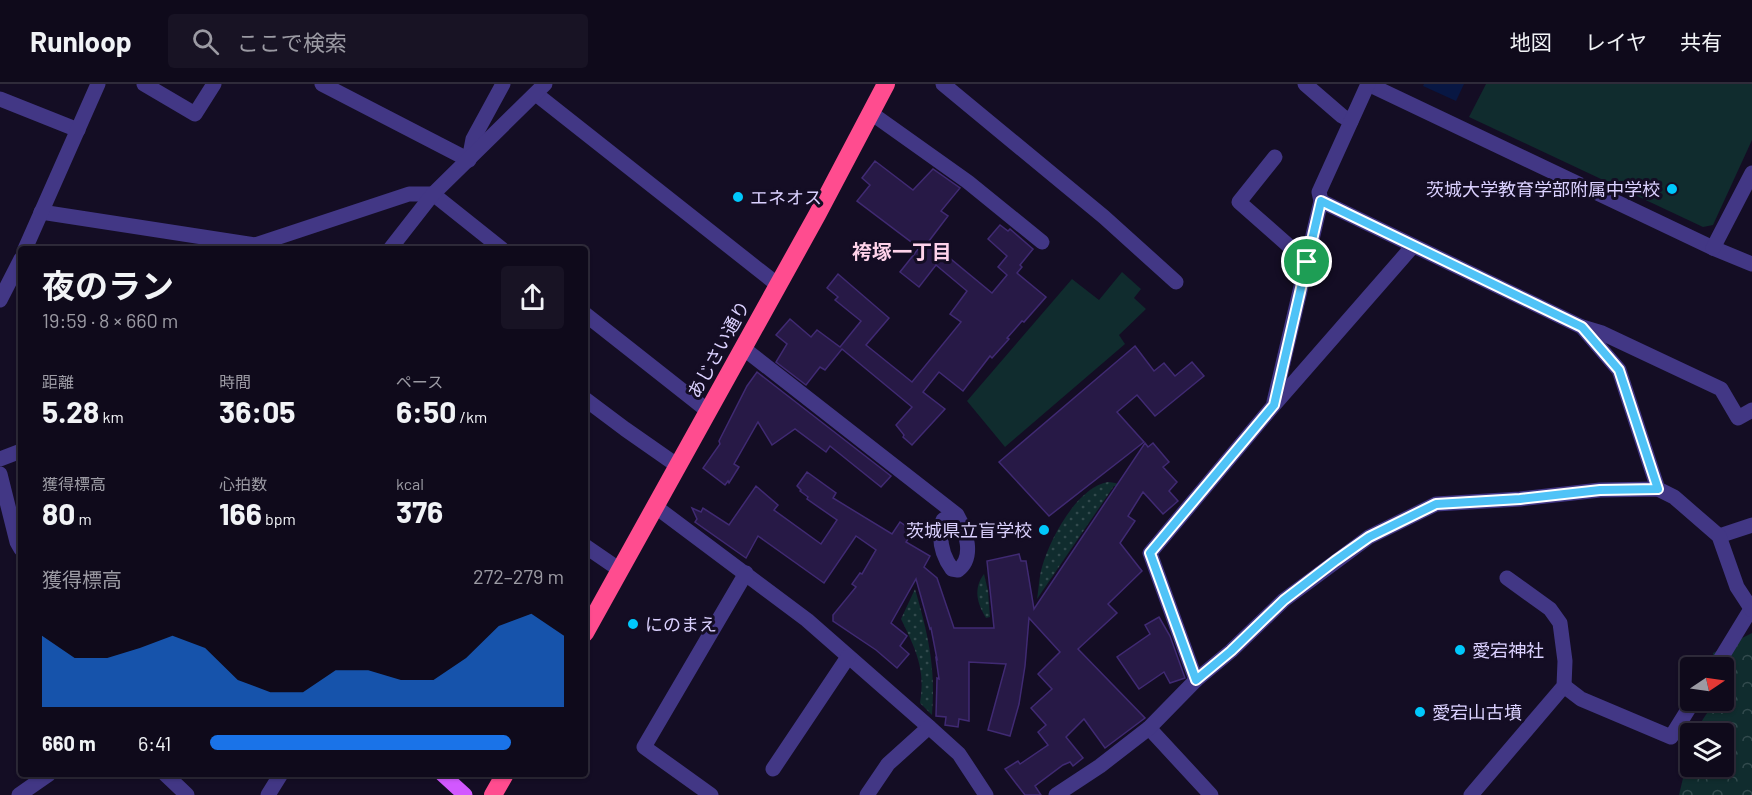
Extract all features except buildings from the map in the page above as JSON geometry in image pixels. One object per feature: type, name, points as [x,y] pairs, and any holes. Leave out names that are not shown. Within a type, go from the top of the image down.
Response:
[{"type":"highway","name":"あじさい通り","points":[[588,628],[778,285],[886,84]]},
{"type":"highway","points":[[493,795],[503,777]]},
{"type":"main road","points":[[445,777],[465,795]]},
{"type":"street","points":[[26,246],[98,84]]},
{"type":"street","points":[[144,84],[195,114],[214,84]]},
{"type":"street","points":[[322,84],[469,160]]},
{"type":"street","points":[[469,160],[473,139],[503,84]]},
{"type":"street","points":[[943,84],[1104,217],[1176,282]]},
{"type":"street","points":[[1305,84],[1351,121]]},
{"type":"street","points":[[1274,405],[1320,196],[1368,84],[1713,248],[1752,264]]},
{"type":"street","points":[[393,246],[433,194],[541,89],[778,285]]},
{"type":"street","points":[[0,99],[78,130]]},
{"type":"street","points":[[871,113],[968,182],[1042,242]]},
{"type":"street","points":[[1275,157],[1239,202],[1307,262]]},
{"type":"street","points":[[1713,248],[1752,173]]},
{"type":"street","points":[[41,212],[255,245],[409,194],[433,194],[498,246]]},
{"type":"street","points":[[1320,196],[1413,246],[1582,327],[1602,333],[1721,389],[1738,418],[1752,410]]},
{"type":"street","points":[[1196,680],[1150,553],[1274,405],[1413,246]]},
{"type":"street","points":[[0,300],[18,265]]},
{"type":"street","points":[[588,316],[708,411]]},
{"type":"street","points":[[1582,327],[1619,370],[1658,489]]},
{"type":"street","points":[[742,348],[954,513]]},
{"type":"street","points":[[588,401],[678,466]]},
{"type":"street","points":[[0,459],[18,452]]},
{"type":"street","points":[[0,474],[18,544]]},
{"type":"street","points":[[1056,795],[1100,766],[1149,728],[1196,680],[1231,651],[1284,600],[1369,537],[1436,504],[1520,499],[1600,490],[1658,489],[1674,497],[1719,536],[1737,587],[1751,610],[1722,657]]},
{"type":"street","points":[[656,507],[807,620],[959,754],[986,795]]},
{"type":"street","points":[[1719,536],[1752,525]]},
{"type":"street","points":[[588,548],[621,570]]},
{"type":"street","points":[[711,795],[644,747],[746,573]]},
{"type":"street","points":[[1471,795],[1564,686],[1565,661],[1560,623],[1550,609],[1507,578]]},
{"type":"street","points":[[772,769],[848,657]]},
{"type":"street","points":[[1564,686],[1581,699],[1671,737],[1687,711]]},
{"type":"street","points":[[867,795],[888,764],[929,727]]},
{"type":"street","points":[[1149,728],[1211,795]]},
{"type":"street","points":[[19,795],[45,777]]},
{"type":"street","points":[[168,777],[187,795]]},
{"type":"street","points":[[268,795],[279,777]]},
{"type":"green space","name":"茨城大学教育学部附属中学校","points":[[1486,84],[1752,84],[1752,140],[1713,225],[1703,227],[1469,117]]},
{"type":"green space","points":[[1122,272],[1141,289],[1134,298],[1146,309],[1119,335],[1125,344],[1005,447],[967,401],[1072,279],[1099,300]]},
{"type":"green space","points":[[1108,482],[1123,485],[1135,495],[1114,486],[1037,599],[1042,567],[1058,529],[1086,493]]},
{"type":"green space","points":[[984,574],[990,617],[986,618],[980,607],[977,591]]},
{"type":"green space","points":[[915,589],[930,651],[933,681],[932,715],[920,703],[922,680],[918,659],[901,619]]},
{"type":"green space","points":[[1752,633],[1752,795],[1679,795],[1683,777],[1734,777],[1734,723],[1701,723],[1708,711],[1734,711],[1734,657],[1713,657],[1713,653]]},
{"type":"water","points":[[1424,84],[1464,84],[1456,101],[1423,86]]},
{"type":"place","name":"茨城大学教育学部附属中学校","points":[[1672,189]]},
{"type":"place","name":"エネオス","points":[[738,197]]},
{"type":"place","name":"茨城県立盲学校","points":[[1044,530]]},
{"type":"place","name":"にのまえ","points":[[633,624]]},
{"type":"place","name":"愛宕神社","points":[[1460,650]]},
{"type":"place","name":"愛宕山古墳","points":[[1420,712]]},
{"type":"district","name":"袴塚一丁目","points":[[902,251]]},
{"type":"route","points":[[1321,201],[1582,327],[1619,370],[1658,489],[1600,490],[1520,499],[1436,504],[1397,521],[1335,561],[1284,600],[1231,651],[1196,680],[1150,553],[1274,405],[1307,262],[1321,201]]}]
